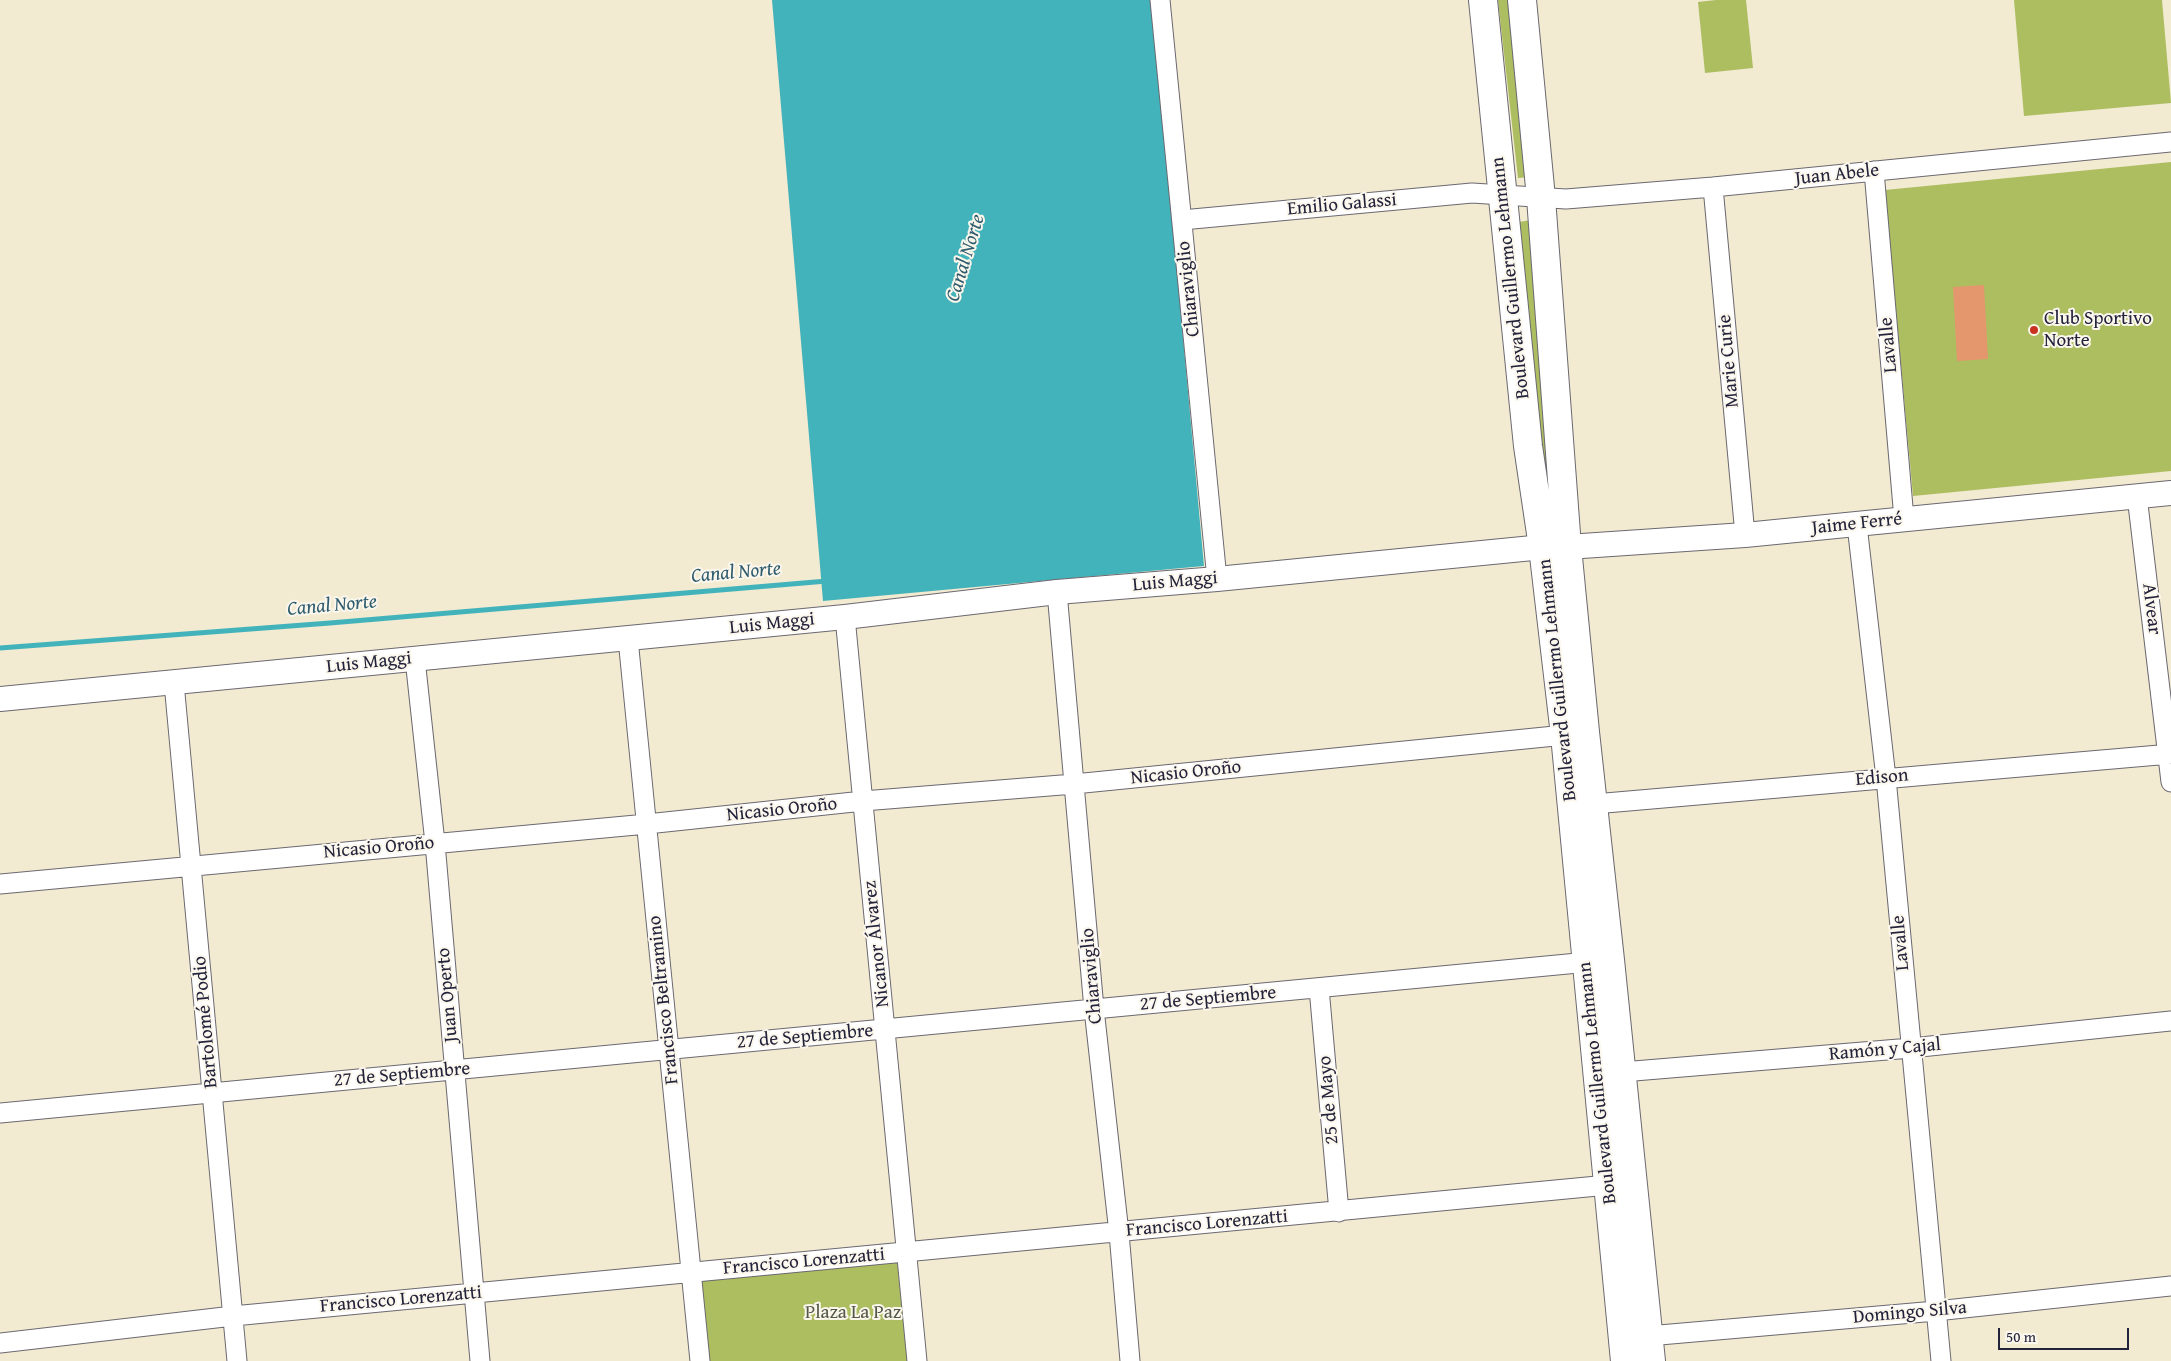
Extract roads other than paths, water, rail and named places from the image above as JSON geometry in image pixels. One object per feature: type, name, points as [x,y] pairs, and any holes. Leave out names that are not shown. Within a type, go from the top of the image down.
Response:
[{"type":"main road","name":"Boulevard Guillermo Lehmann","points":[[1483,0],[1528,446],[1555,547],[1584,722],[1594,804],[1598,961]]},
{"type":"main road","name":"Boulevard Guillermo Lehmann","points":[[1522,0],[1542,198],[1555,547],[1565,735],[1598,961],[1610,1073],[1649,1348]]},
{"type":"main road","name":"Boulevard Guillermo Lehmann","points":[[1610,1073],[1608,1186],[1625,1361]]},
{"type":"street","name":"Chiaraviglio","points":[[1160,0],[1217,579]]},
{"type":"street","name":"Juan Abele","points":[[1502,194],[1566,199],[1713,187],[2171,142]]},
{"type":"street","name":"Lavalle","points":[[1874,171],[1904,518]]},
{"type":"street","name":"Marie Curie","points":[[1713,187],[1745,535]]},
{"type":"street","name":"Emilio Galassi","points":[[1182,220],[1472,193],[1502,194]]},
{"type":"street","name":"Jaime Ferré","points":[[1555,547],[1745,535],[2171,493]]},
{"type":"street","name":"Alvear","points":[[2137,496],[2170,754],[2171,782]]},
{"type":"street","name":"Lavalle","points":[[1857,525],[1886,778],[1941,1361]]},
{"type":"street","name":"Luis Maggi","points":[[0,699],[628,639],[845,617],[1057,592],[1555,547]]},
{"type":"street","name":"Chiaraviglio","points":[[1057,592],[1094,1009],[1119,1232],[1130,1361]]},
{"type":"street","name":"Nicanor Álvarez","points":[[845,617],[917,1361]]},
{"type":"street","name":"Francisco Beltramino","points":[[628,639],[700,1361]]},
{"type":"street","name":"Juan Operto","points":[[415,659],[435,843],[480,1361]]},
{"type":"street","name":"Bartolomé Podio","points":[[174,683],[237,1361]]},
{"type":"street","name":"Nicasio Oroño","points":[[0,884],[647,824],[863,801],[1074,784],[1565,735]]},
{"type":"street","name":"Edison","points":[[1594,804],[2170,754]]},
{"type":"street","name":"27 de Septiembre","points":[[0,1113],[1598,961]]},
{"type":"street","name":"25 de Mayo","points":[[1319,988],[1339,1212]]},
{"type":"street","name":"Ramón y Cajal","points":[[1610,1073],[1911,1048],[2171,1021]]},
{"type":"street","name":"Francisco Lorenzatti","points":[[0,1343],[233,1316],[1608,1186]]},
{"type":"street","name":"Domingo Silva","points":[[1649,1348],[1936,1311],[2171,1286]]},
{"type":"water","points":[[772,0],[1152,0],[1204,566],[823,601]]},
{"type":"waterway","name":"Canal Norte","points":[[0,648],[330,623],[827,581]]},
{"type":"place","name":"Club Sportivo Norte","points":[[2034,330]]},
{"type":"park label","name":"Plaza La Paz","points":[[853,1313]]}]
